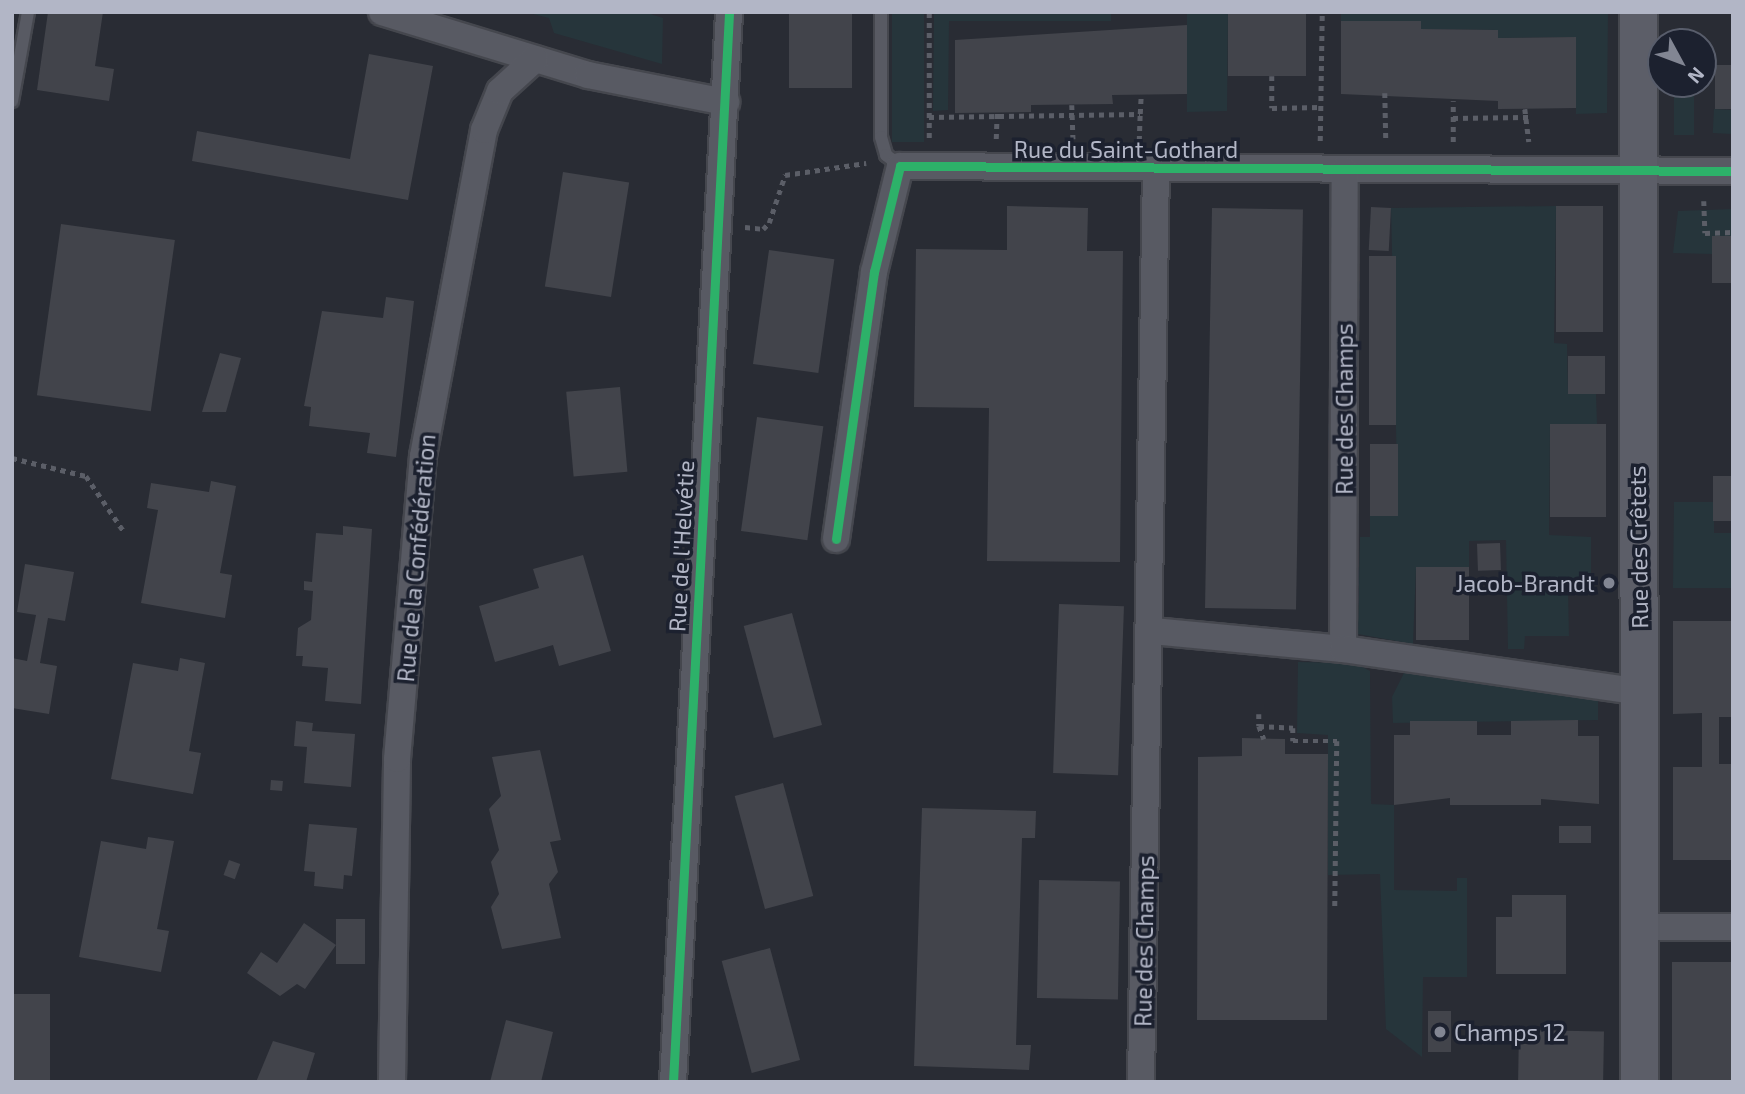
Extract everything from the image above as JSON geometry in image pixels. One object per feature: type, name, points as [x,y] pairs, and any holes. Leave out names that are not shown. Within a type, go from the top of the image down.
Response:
[{"type":"main road","name":"Rue des Crêtets","points":[[1638,12],[1641,927],[1639,1082]]},
{"type":"street","points":[[382,12],[535,59],[671,95],[726,102]]},
{"type":"street","name":"Rue de l'Helvétie","points":[[673,1082],[729,12]]},
{"type":"street","name":"Rue de la Confédération","points":[[392,1082],[397,759],[423,456],[484,130],[500,91],[535,59]]},
{"type":"street","points":[[836,540],[892,158]]},
{"type":"street","name":"Rue du Saint-Gothard","points":[[892,158],[929,166],[1733,171]]},
{"type":"street","name":"Rue des Champs","points":[[1141,1082],[1152,631],[1156,169]]},
{"type":"street","name":"Rue des Champs","points":[[1333,169],[1343,649]]},
{"type":"street","points":[[1152,631],[1343,649],[1640,692]]},
{"type":"street","points":[[1641,927],[1733,927]]},
{"type":"lane","points":[[12,101],[28,12]]},
{"type":"lane","points":[[881,12],[892,158]]},
{"type":"path","points":[[929,12],[929,166]]},
{"type":"path","points":[[1322,12],[1321,107],[1333,169]]},
{"type":"path","points":[[1272,76],[1272,108],[1321,107]]},
{"type":"path","points":[[1385,93],[1386,147]]},
{"type":"path","points":[[1139,144],[1141,95]]},
{"type":"path","points":[[1452,146],[1453,101]]},
{"type":"path","points":[[1072,105],[1073,143]]},
{"type":"path","points":[[1525,108],[1529,117],[1529,145]]},
{"type":"path","points":[[996,114],[996,144]]},
{"type":"path","points":[[929,117],[1140,114]]},
{"type":"path","points":[[1453,118],[1529,117]]},
{"type":"path","points":[[744,227],[763,229],[769,222],[785,175],[892,158]]},
{"type":"path","points":[[1704,201],[1705,233],[1733,232]]},
{"type":"path","points":[[12,458],[86,476],[125,533]]},
{"type":"path","points":[[1259,714],[1259,726],[1264,739]]},
{"type":"path","points":[[1259,726],[1293,728],[1293,741],[1337,741],[1335,910]]},
{"type":"shaded area","points":[[644,12],[663,18],[662,64],[554,33],[549,18],[529,13]]},
{"type":"shaded area","points":[[892,12],[924,12],[924,142],[892,142]]},
{"type":"shaded area","points":[[934,12],[1187,12],[1111,14],[1111,21],[949,21],[948,110],[933,111]]},
{"type":"shaded area","points":[[1187,12],[1228,12],[1227,111],[1187,112]]},
{"type":"shaded area","points":[[1341,12],[1608,12],[1607,113],[1576,114],[1576,37],[1498,38],[1497,30],[1421,29],[1421,21],[1341,21]]},
{"type":"shaded area","points":[[1674,98],[1694,98],[1694,135],[1674,135]]},
{"type":"shaded area","points":[[1714,109],[1733,110],[1732,134],[1713,133]]},
{"type":"shaded area","points":[[1556,206],[1554,343],[1567,344],[1568,394],[1596,394],[1597,424],[1550,424],[1549,535],[1591,537],[1591,589],[1568,590],[1569,636],[1525,636],[1524,649],[1508,649],[1506,540],[1469,541],[1469,567],[1416,568],[1413,644],[1358,634],[1360,537],[1370,537],[1370,516],[1398,515],[1391,208]]},
{"type":"shaded area","points":[[1733,209],[1733,236],[1713,236],[1712,254],[1673,253],[1678,211]]},
{"type":"shaded area","points":[[1674,502],[1714,502],[1714,533],[1733,533],[1733,588],[1673,588]]},
{"type":"shaded area","points":[[1298,662],[1355,663],[1370,671],[1371,804],[1394,805],[1394,890],[1457,891],[1457,878],[1467,878],[1467,977],[1423,977],[1422,1057],[1386,1029],[1380,874],[1328,875],[1328,735],[1297,733]]},
{"type":"shaded area","points":[[1404,673],[1598,700],[1598,720],[1393,723],[1392,697]]},
{"type":"building","points":[[48,12],[103,12],[95,66],[114,69],[109,101],[37,90]]},
{"type":"building","points":[[789,12],[852,12],[852,88],[789,88]]},
{"type":"building","points":[[1228,12],[1306,12],[1306,76],[1228,76]]},
{"type":"building","points":[[1341,21],[1421,21],[1421,29],[1498,30],[1498,38],[1576,37],[1576,108],[1498,109],[1498,101],[1341,94]]},
{"type":"building","points":[[1187,25],[1187,94],[1112,95],[1113,104],[1031,105],[1031,112],[955,113],[955,40]]},
{"type":"building","points":[[369,54],[433,66],[408,200],[192,161],[197,131],[350,159]]},
{"type":"building","points":[[1717,65],[1733,65],[1733,109],[1715,109]]},
{"type":"building","points":[[563,172],[629,182],[611,297],[545,287]]},
{"type":"building","points":[[1007,206],[1088,208],[1087,251],[1123,251],[1120,562],[987,561],[989,408],[914,407],[916,249],[1007,250]]},
{"type":"building","points":[[1556,206],[1603,206],[1603,332],[1556,332]]},
{"type":"building","points":[[1371,207],[1391,208],[1389,251],[1369,250]]},
{"type":"building","points":[[1212,208],[1303,210],[1296,610],[1205,608]]},
{"type":"building","points":[[61,224],[175,240],[151,411],[37,395]]},
{"type":"building","points":[[1712,236],[1733,236],[1733,283],[1712,283]]},
{"type":"building","points":[[769,250],[834,259],[818,373],[753,364]]},
{"type":"building","points":[[1369,256],[1396,256],[1396,425],[1369,425]]},
{"type":"building","points":[[386,297],[414,301],[396,457],[367,453],[370,433],[309,426],[311,407],[304,406],[322,311],[383,318]]},
{"type":"building","points":[[220,353],[241,358],[226,412],[202,412]]},
{"type":"building","points":[[1568,356],[1605,356],[1605,394],[1568,394]]},
{"type":"building","points":[[620,387],[627,472],[574,476],[566,392]]},
{"type":"building","points":[[757,417],[823,426],[807,540],[741,531]]},
{"type":"building","points":[[1550,424],[1606,424],[1606,517],[1550,517]]},
{"type":"building","points":[[1370,444],[1398,444],[1398,516],[1370,516]]},
{"type":"building","points":[[1713,476],[1733,476],[1733,521],[1713,521]]},
{"type":"building","points":[[211,481],[236,486],[220,573],[232,575],[225,618],[141,603],[158,510],[147,508],[151,483],[209,492]]},
{"type":"building","points":[[343,526],[372,529],[361,704],[325,701],[328,668],[302,666],[303,656],[296,656],[298,628],[311,620],[313,591],[304,590],[304,581],[312,582],[316,533],[343,535]]},
{"type":"building","points":[[1500,543],[1501,570],[1478,571],[1477,544]]},
{"type":"building","points":[[583,555],[611,651],[559,666],[553,645],[495,662],[479,606],[539,588],[533,569]]},
{"type":"building","points":[[25,564],[74,572],[65,621],[48,618],[40,663],[57,666],[49,714],[12,708],[12,658],[27,661],[36,615],[17,612]]},
{"type":"building","points":[[1416,567],[1469,567],[1469,640],[1416,640]]},
{"type":"building","points":[[1059,604],[1124,606],[1118,775],[1053,773]]},
{"type":"building","points":[[792,613],[822,725],[774,738],[744,626]]},
{"type":"building","points":[[1673,621],[1733,621],[1733,717],[1719,717],[1719,764],[1733,764],[1733,860],[1673,860],[1673,767],[1702,767],[1702,713],[1673,714]]},
{"type":"building","points":[[180,658],[205,663],[189,751],[201,753],[193,794],[111,779],[133,663],[178,671]]},
{"type":"building","points":[[1578,720],[1578,736],[1599,736],[1599,804],[1541,799],[1541,805],[1450,805],[1450,798],[1394,805],[1394,735],[1410,735],[1410,721],[1477,721],[1477,735],[1511,735],[1511,721]]},
{"type":"building","points":[[296,721],[313,723],[312,731],[355,734],[351,787],[304,783],[307,747],[294,746]]},
{"type":"building","points":[[1242,738],[1285,739],[1285,754],[1328,754],[1327,1020],[1197,1020],[1198,757],[1242,756]]},
{"type":"building","points":[[540,750],[561,840],[550,842],[558,872],[549,884],[561,938],[502,949],[491,907],[499,894],[491,862],[499,850],[489,809],[501,796],[492,757]]},
{"type":"building","points":[[271,780],[283,781],[282,791],[270,790]]},
{"type":"building","points":[[783,783],[813,896],[765,909],[735,796]]},
{"type":"building","points":[[922,808],[1036,811],[1035,838],[1022,838],[1016,1045],[1031,1045],[1029,1070],[914,1066]]},
{"type":"building","points":[[309,824],[357,828],[352,876],[344,875],[343,889],[314,886],[315,872],[304,871]]},
{"type":"building","points":[[1559,826],[1591,826],[1591,843],[1559,843]]},
{"type":"building","points":[[148,837],[174,841],[157,929],[169,931],[161,972],[79,957],[101,841],[146,849]]},
{"type":"building","points":[[229,860],[240,864],[235,879],[224,875]]},
{"type":"building","points":[[1039,880],[1120,881],[1118,999],[1037,998]]},
{"type":"building","points":[[1512,895],[1566,895],[1566,974],[1496,974],[1496,917],[1512,917]]},
{"type":"building","points":[[336,919],[365,919],[365,964],[336,964]]},
{"type":"building","points":[[304,923],[336,945],[305,989],[297,984],[280,996],[247,973],[261,952],[277,963]]},
{"type":"building","points":[[770,948],[800,1060],[752,1073],[722,961]]},
{"type":"building","points":[[1672,962],[1733,962],[1733,1082],[1672,1082]]},
{"type":"building","points":[[12,994],[50,994],[50,1082],[12,1082]]},
{"type":"building","name":"Champs 12","points":[[1428,1011],[1451,1011],[1451,1052],[1428,1052]]},
{"type":"building","points":[[506,1020],[553,1032],[541,1082],[490,1082]]},
{"type":"building","points":[[1519,1030],[1604,1031],[1603,1082],[1518,1082]]},
{"type":"building","points":[[273,1041],[315,1053],[306,1082],[256,1082]]},
{"type":"cycle path","points":[[673,1082],[729,12]]},
{"type":"cycle path","points":[[836,539],[874,272],[900,166],[1733,171]]},
{"type":"place","name":"Jacob-Brandt","points":[[1609,583]]},
{"type":"place","name":"Champs 12","points":[[1440,1032]]}]
